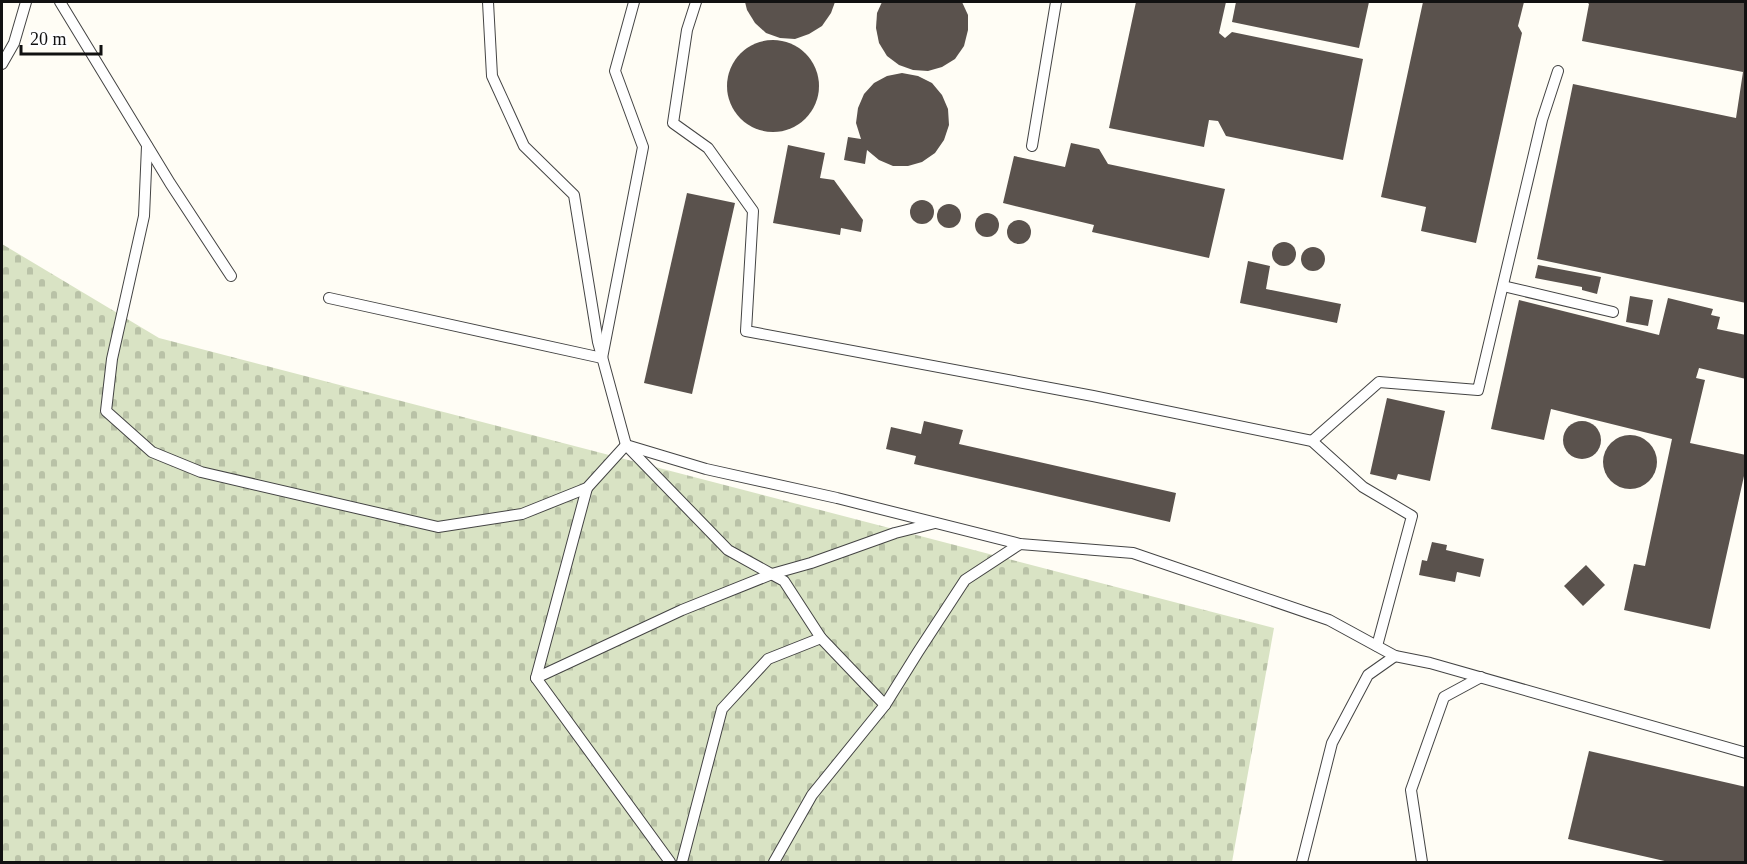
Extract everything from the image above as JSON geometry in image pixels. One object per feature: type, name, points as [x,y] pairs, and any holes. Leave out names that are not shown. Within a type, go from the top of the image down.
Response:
[{"type":"lane","points":[[2,64],[14,43],[26,2]]},
{"type":"lane","points":[[60,2],[147,146],[231,276]]},
{"type":"lane","points":[[488,2],[492,75],[524,146],[574,195],[598,342],[626,446],[728,550],[784,581],[821,638],[885,705]]},
{"type":"lane","points":[[602,358],[643,147],[615,71],[634,2]]},
{"type":"lane","points":[[696,2],[687,30],[673,123],[708,148],[753,211],[746,331],[1093,396],[1312,441],[1364,487],[1412,516],[1377,646]]},
{"type":"lane","points":[[1032,146],[1056,2]]},
{"type":"lane","points":[[1312,441],[1379,382],[1478,390],[1542,120],[1558,71]]},
{"type":"lane","points":[[147,146],[144,216],[112,359],[106,411],[152,452],[201,472],[438,527],[522,513],[587,488],[626,446]]},
{"type":"lane","points":[[1503,286],[1613,312]]},
{"type":"lane","points":[[329,298],[602,358]]},
{"type":"lane","points":[[626,446],[706,469],[837,498],[1020,544],[1133,553],[1329,620],[1395,656],[1481,677],[1746,753]]},
{"type":"lane","points":[[536,678],[587,488]]},
{"type":"lane","points":[[536,678],[682,610],[772,574],[895,533],[936,523]]},
{"type":"lane","points":[[774,862],[812,795],[885,705],[966,580],[1020,544]]},
{"type":"lane","points":[[682,862],[722,709],[768,659],[821,638]]},
{"type":"lane","points":[[1302,862],[1332,743],[1368,675],[1395,656]]},
{"type":"lane","points":[[1422,862],[1411,790],[1444,697],[1481,677]]},
{"type":"lane","points":[[536,678],[670,862]]},
{"type":"green space","points":[[2,244],[159,338],[1274,628],[1232,862],[2,862]]},
{"type":"building","points":[[745,2],[835,2],[822,26],[795,39],[780,38],[766,33],[755,23]]},
{"type":"building","points":[[882,2],[962,2],[968,15],[968,30],[964,46],[955,59],[942,67],[928,71],[913,70],[899,65],[887,56],[879,43],[876,28],[877,13]]},
{"type":"building","points":[[1136,2],[1226,2],[1219,33],[1225,38],[1232,32],[1363,59],[1343,160],[1226,136],[1218,121],[1209,120],[1204,147],[1109,128]]},
{"type":"building","points":[[1236,2],[1369,2],[1359,48],[1232,22]]},
{"type":"building","points":[[1423,2],[1524,2],[1518,26],[1522,33],[1476,243],[1421,231],[1426,207],[1381,197]]},
{"type":"building","points":[[1587,2],[1746,2],[1746,303],[1537,259],[1573,84],[1736,118],[1743,72],[1582,41],[1589,4]]},
{"type":"building","points":[[773,40],[791,43],[806,53],[816,68],[819,86],[816,104],[806,119],[791,129],[773,132],[755,129],[740,119],[730,104],[727,86],[730,68],[740,53],[755,43]]},
{"type":"building","points":[[902,73],[918,76],[932,83],[942,95],[948,109],[949,125],[944,140],[935,153],[922,162],[908,166],[893,166],[879,160],[867,150],[865,164],[844,160],[848,137],[861,139],[856,123],[858,108],[864,94],[874,83],[887,76]]},
{"type":"building","points":[[1071,143],[1099,149],[1108,164],[1225,189],[1209,258],[1092,232],[1094,225],[1003,203],[1014,156],[1065,167]]},
{"type":"building","points":[[788,145],[825,153],[820,178],[834,180],[863,220],[861,232],[841,228],[840,235],[773,223]]},
{"type":"building","points":[[687,193],[735,203],[692,394],[644,383]]},
{"type":"building","points":[[922,200],[930,204],[934,212],[930,220],[922,224],[914,220],[910,212],[914,204]]},
{"type":"building","points":[[949,204],[957,208],[961,216],[957,224],[949,228],[941,224],[937,216],[941,208]]},
{"type":"building","points":[[987,213],[995,217],[999,225],[995,233],[987,237],[979,233],[975,225],[979,217]]},
{"type":"building","points":[[1019,220],[1027,224],[1031,232],[1027,240],[1019,244],[1011,240],[1007,232],[1011,224]]},
{"type":"building","points":[[1284,242],[1292,246],[1296,254],[1292,262],[1284,266],[1276,262],[1272,254],[1276,246]]},
{"type":"building","points":[[1313,247],[1321,251],[1325,259],[1321,267],[1313,271],[1305,267],[1301,259],[1305,251]]},
{"type":"building","points":[[1248,261],[1270,266],[1266,289],[1341,304],[1337,323],[1240,303]]},
{"type":"building","points":[[1538,265],[1601,277],[1597,294],[1582,290],[1582,287],[1535,278]]},
{"type":"building","points":[[1630,296],[1653,300],[1648,326],[1626,322]]},
{"type":"building","points":[[1668,298],[1713,309],[1711,315],[1720,317],[1717,329],[1746,335],[1746,379],[1699,368],[1696,378],[1705,380],[1690,443],[1746,455],[1746,467],[1710,629],[1624,610],[1634,564],[1645,566],[1672,439],[1551,409],[1544,440],[1491,429],[1519,300],[1659,335]]},
{"type":"building","points":[[1387,398],[1445,411],[1430,481],[1398,474],[1396,480],[1370,474]]},
{"type":"building","points":[[924,421],[963,430],[959,444],[1176,493],[1170,522],[914,464],[916,456],[886,449],[891,427],[921,434]]},
{"type":"building","points":[[1582,421],[1595,427],[1601,440],[1595,453],[1582,459],[1569,453],[1563,440],[1569,427]]},
{"type":"building","points":[[1625,435],[1635,435],[1645,439],[1653,447],[1657,462],[1653,477],[1645,485],[1635,489],[1625,489],[1615,485],[1607,477],[1603,467],[1603,457],[1607,447],[1615,439]]},
{"type":"building","points":[[1432,542],[1447,545],[1446,550],[1484,559],[1480,577],[1457,572],[1455,582],[1419,575],[1422,560],[1427,561]]},
{"type":"building","points":[[1586,565],[1605,585],[1583,606],[1564,586]]},
{"type":"building","points":[[1589,751],[1746,787],[1746,862],[1669,862],[1568,839]]}]
